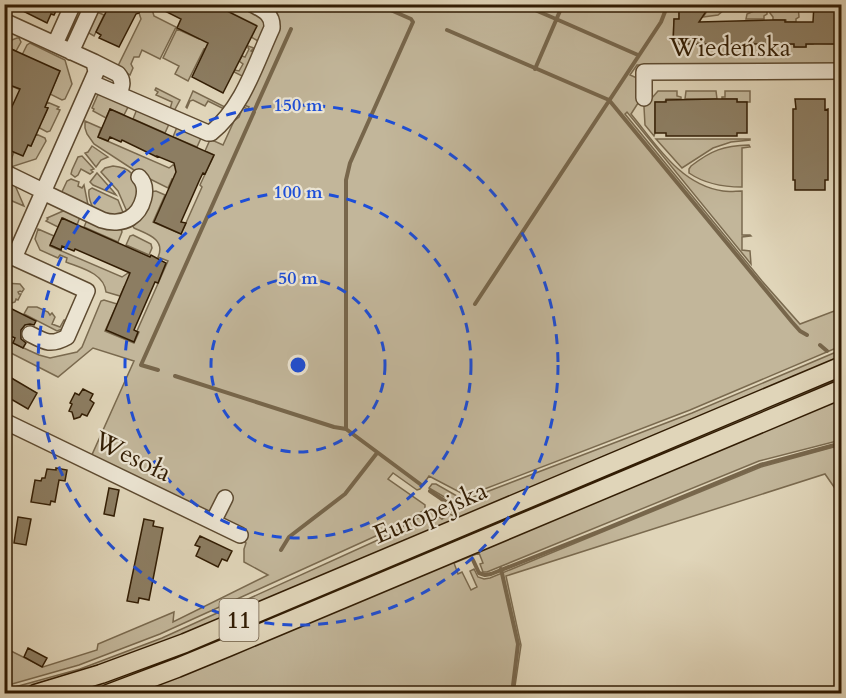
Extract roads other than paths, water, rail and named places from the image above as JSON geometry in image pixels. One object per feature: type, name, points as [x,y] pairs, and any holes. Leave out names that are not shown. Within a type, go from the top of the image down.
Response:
[{"type":"main road","name":"Europejska","points":[[35,693],[101,674],[185,643],[842,366]]},
{"type":"main road","name":"Europejska","points":[[108,693],[228,647],[842,389]]},
{"type":"street","points":[[55,44],[73,4]]},
{"type":"street","points":[[71,51],[93,4]]},
{"type":"street","points":[[92,83],[208,134],[211,133],[231,112],[241,97],[272,28],[272,22],[267,13],[252,4]]},
{"type":"street","points":[[4,21],[118,74],[122,84],[119,94]]},
{"type":"street","points":[[30,334],[53,343],[67,337],[87,291],[9,256],[43,192],[92,83],[96,72],[94,62]]},
{"type":"street","name":"Wiedeńska","points":[[644,98],[644,72],[842,71]]},
{"type":"street","points":[[4,172],[108,222],[120,222],[131,218],[141,206],[144,185],[139,177]]},
{"type":"street","name":"Wesoła","points":[[4,421],[240,535]]},
{"type":"street","points":[[213,522],[225,498]]},
{"type":"waterway","points":[[346,429],[346,180],[350,163],[413,22],[377,4]]},
{"type":"waterway","points":[[521,4],[638,55]]},
{"type":"waterway","points":[[535,69],[563,4]]},
{"type":"waterway","points":[[475,304],[661,22],[668,4]]},
{"type":"waterway","points":[[255,109],[291,29]]},
{"type":"waterway","points":[[447,30],[609,100],[792,322],[807,335]]},
{"type":"waterway","points":[[158,370],[141,365],[254,112]]},
{"type":"waterway","points":[[820,345],[827,351]]},
{"type":"waterway","points":[[175,376],[346,429],[420,484]]},
{"type":"waterway","points":[[473,560],[479,573],[491,574],[760,465],[842,443]]},
{"type":"waterway","points":[[281,550],[289,537],[345,494],[377,453]]},
{"type":"waterway","points":[[430,491],[449,504],[454,513]]},
{"type":"waterway","points":[[501,569],[518,644],[512,694]]}]
